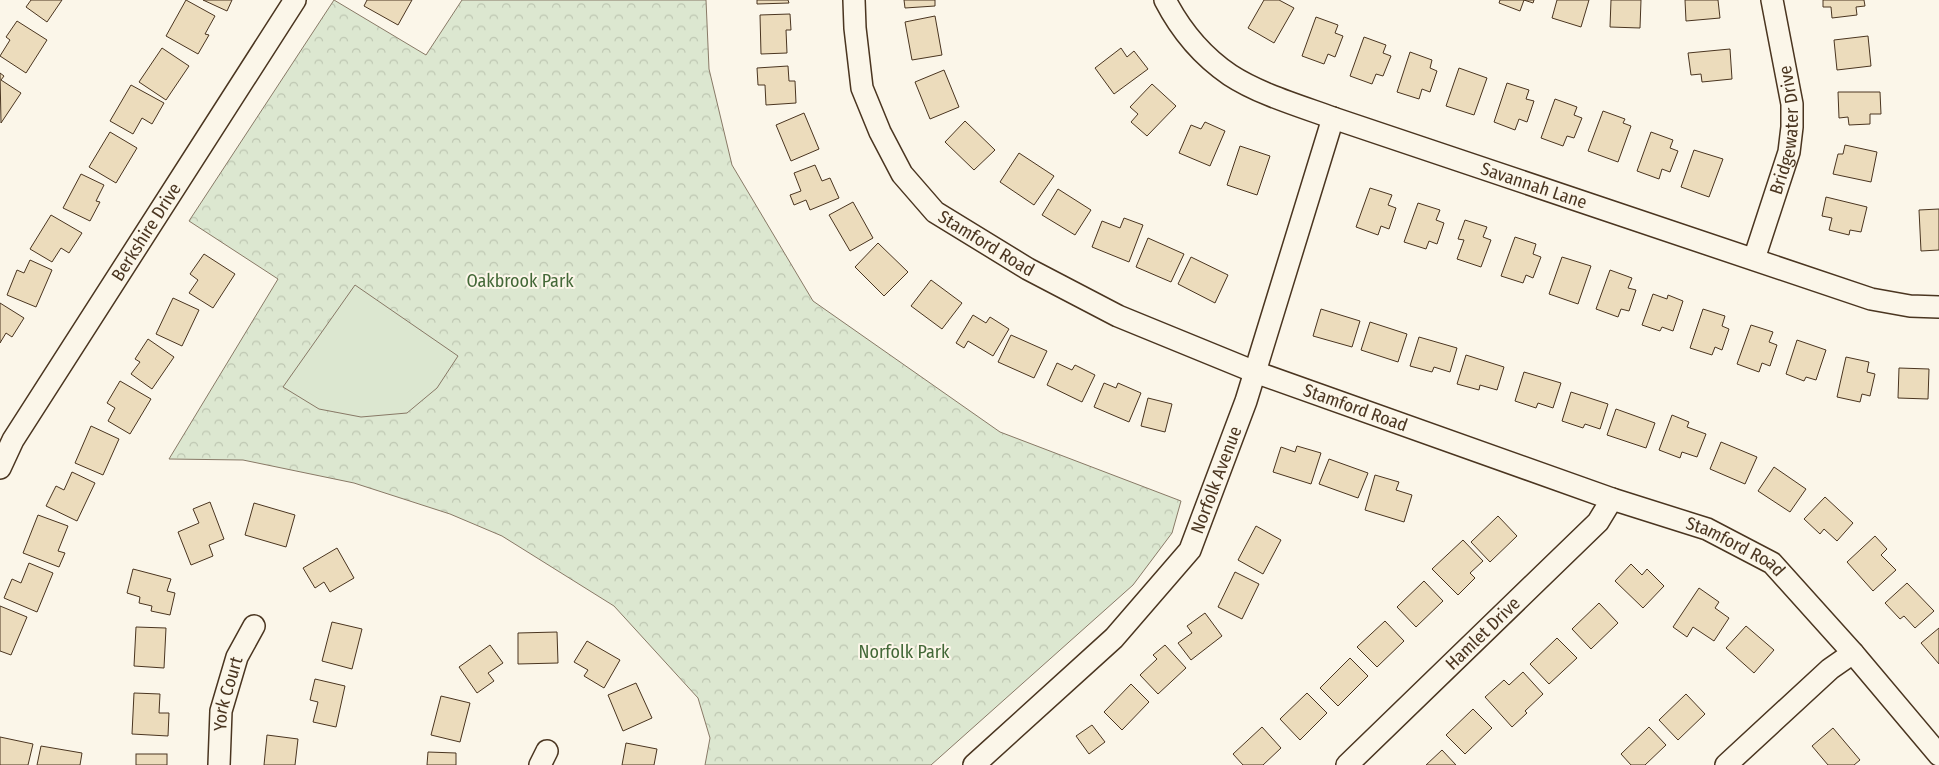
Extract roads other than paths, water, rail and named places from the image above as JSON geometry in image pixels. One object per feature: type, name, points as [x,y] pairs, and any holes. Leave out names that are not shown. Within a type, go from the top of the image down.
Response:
[{"type":"street","name":"Berkshire Drive","points":[[0,468],[13,440],[295,0]]},
{"type":"street","name":"Stamford Road","points":[[854,0],[855,28],[862,88],[880,132],[902,174],[935,212],[1028,269],[1118,316],[1255,372],[1612,499],[1707,529],[1772,563],[1854,652],[1939,754]]},
{"type":"street","name":"Savannah Lane","points":[[1165,0],[1173,16],[1201,51],[1230,75],[1272,96],[1871,299],[1910,306],[1939,307]]},
{"type":"street","name":"Bridgewater Drive","points":[[1754,259],[1789,152],[1792,126],[1792,104],[1772,0]]},
{"type":"street","name":"Norfolk Avenue","points":[[974,765],[1114,638],[1190,550],[1246,401],[1333,118]]},
{"type":"street","name":"Hamlet Drive","points":[[1347,765],[1598,522],[1612,499]]},
{"type":"street","name":"York Court","points":[[219,765],[221,711],[237,658],[254,626]]},
{"type":"street","points":[[1726,765],[1830,669],[1854,652]]},
{"type":"park label","name":"Oakbrook Park","points":[[520,281]]},
{"type":"park label","name":"Norfolk Park","points":[[904,652]]}]
